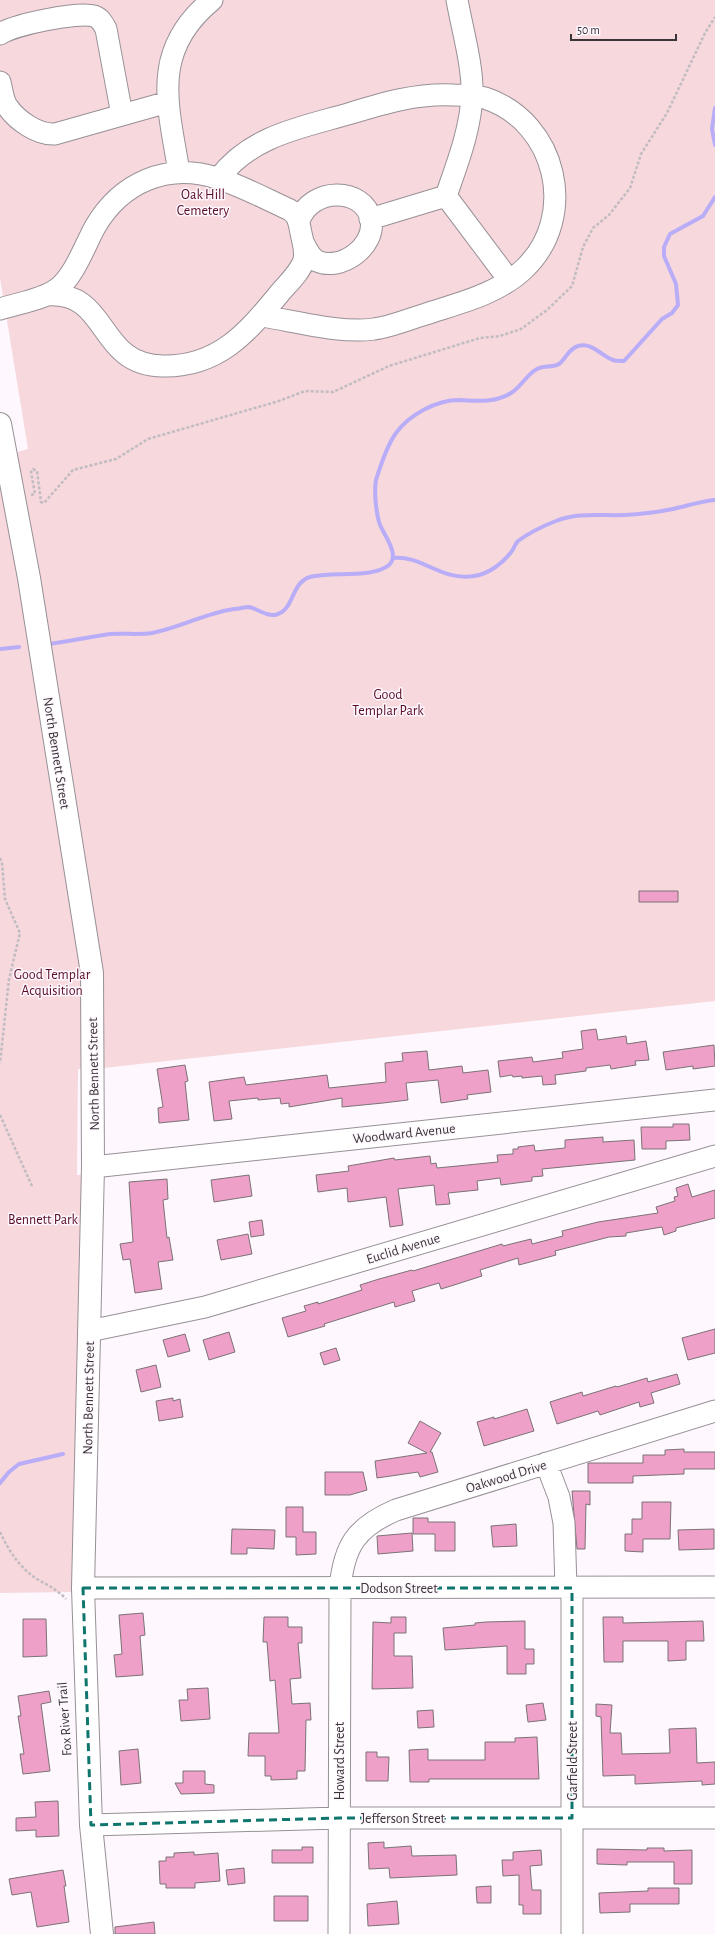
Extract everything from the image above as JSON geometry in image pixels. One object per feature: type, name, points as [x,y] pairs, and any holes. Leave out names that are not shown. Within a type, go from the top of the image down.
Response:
[{"type":"main road","name":"North Bennett Street","points":[[0,424],[29,578],[92,973],[94,1167],[89,1330],[75,1594],[91,1825],[102,1934]]},
{"type":"street","points":[[179,172],[168,102],[167,79],[173,53],[178,41],[191,20],[212,0]]},
{"type":"street","points":[[446,196],[468,122],[472,95],[472,81],[457,0]]},
{"type":"street","points":[[0,34],[15,27],[79,14],[96,16],[102,21],[106,29],[122,115]]},
{"type":"street","points":[[0,82],[7,106],[18,118],[40,132],[55,134],[168,102]]},
{"type":"street","points":[[219,178],[228,166],[246,150],[269,138],[287,131],[414,96],[430,94],[472,95],[485,98],[498,104],[511,112],[524,123],[544,148],[552,167],[555,195],[554,206],[544,242],[536,257],[524,270],[492,290],[474,298],[374,329],[343,329],[262,316]]},
{"type":"street","points":[[0,309],[46,295],[60,294],[81,301],[98,319],[111,341],[129,358],[150,365],[163,366],[190,363],[216,354],[238,339],[262,316],[300,269],[304,260],[304,244],[299,221],[295,213],[290,210],[219,178],[179,172],[162,175],[134,186],[111,203],[102,215],[67,278],[58,288],[46,295]]},
{"type":"street","points":[[299,221],[302,213],[314,201],[332,194],[352,198],[367,211],[370,219],[371,229],[368,238],[356,255],[346,260],[325,263],[316,261],[309,254],[304,244]]},
{"type":"street","points":[[370,219],[446,196]]},
{"type":"street","points":[[446,196],[509,280]]},
{"type":"street","name":"Woodward Avenue","points":[[94,1167],[715,1100]]},
{"type":"street","name":"Euclid Avenue","points":[[89,1330],[205,1307],[715,1156]]},
{"type":"street","name":"Oakwood Drive","points":[[340,1588],[342,1569],[348,1550],[360,1532],[376,1518],[396,1510],[715,1411]]},
{"type":"street","name":"Garfield Street","points":[[546,1463],[559,1497],[564,1523],[569,1588],[572,1934]]},
{"type":"street","name":"Dodson Street","points":[[75,1594],[340,1588],[715,1587]]},
{"type":"street","name":"Howard Street","points":[[339,1934],[338,1818],[340,1588]]},
{"type":"street","name":"Jefferson Street","points":[[91,1825],[338,1818],[715,1818]]},
{"type":"path","points":[[35,494],[32,470],[35,469],[36,471],[43,504],[73,470]]},
{"type":"path","points":[[0,858],[2,863],[5,899],[20,933],[9,979],[0,1063]]},
{"type":"path","points":[[0,1115],[32,1186]]},
{"type":"path","points":[[0,1532],[10,1552],[20,1566],[35,1578],[61,1594],[75,1594]]},
{"type":"highlighted area","points":[[83,1588],[572,1588],[572,1818],[339,1818],[91,1825]]},
{"type":"green space","name":"Good Templar Park","points":[[0,0],[715,0],[715,1001],[103,1068],[78,1069],[77,1175],[87,1175],[75,1592],[0,1593],[0,446],[14,453],[28,449],[0,278]]},
{"type":"building","points":[[639,891],[678,891],[678,902],[639,902]]},
{"type":"building","points":[[596,1029],[598,1040],[626,1036],[627,1044],[646,1041],[649,1060],[635,1061],[636,1065],[611,1069],[610,1065],[586,1068],[586,1071],[555,1075],[556,1084],[543,1085],[542,1076],[522,1078],[522,1076],[513,1077],[512,1075],[500,1077],[498,1061],[532,1057],[533,1062],[563,1058],[562,1052],[583,1049],[581,1031]]},
{"type":"building","points":[[714,1045],[715,1066],[693,1069],[693,1066],[666,1070],[663,1052]]},
{"type":"building","points":[[427,1051],[429,1070],[462,1066],[463,1073],[488,1070],[491,1092],[467,1095],[468,1099],[441,1103],[438,1080],[406,1083],[408,1100],[383,1103],[342,1107],[342,1098],[289,1107],[289,1103],[281,1104],[280,1098],[258,1100],[258,1098],[229,1101],[232,1119],[214,1121],[209,1082],[244,1077],[246,1085],[327,1075],[329,1088],[386,1082],[385,1063],[403,1061],[402,1053]]},
{"type":"building","points":[[185,1065],[188,1081],[185,1082],[189,1120],[159,1123],[158,1108],[163,1107],[157,1069]]},
{"type":"building","points":[[673,1124],[689,1124],[690,1140],[666,1141],[666,1149],[642,1149],[641,1127],[673,1127]]},
{"type":"building","points":[[603,1137],[603,1142],[634,1140],[635,1160],[542,1169],[543,1176],[532,1177],[532,1181],[501,1185],[500,1178],[477,1181],[478,1190],[448,1193],[450,1204],[436,1205],[434,1185],[398,1189],[403,1225],[390,1227],[386,1197],[348,1202],[347,1188],[318,1192],[316,1175],[349,1171],[348,1166],[394,1158],[395,1160],[430,1156],[431,1164],[436,1163],[437,1168],[498,1162],[497,1155],[513,1154],[513,1149],[518,1149],[518,1147],[534,1145],[535,1151],[565,1148],[565,1140]]},
{"type":"building","points":[[249,1175],[252,1196],[214,1202],[211,1180]]},
{"type":"building","points":[[167,1179],[168,1199],[163,1200],[167,1238],[169,1237],[173,1260],[158,1262],[162,1289],[135,1293],[130,1259],[123,1260],[120,1244],[133,1242],[129,1182]]},
{"type":"building","points":[[688,1184],[692,1197],[715,1190],[715,1218],[676,1228],[676,1231],[664,1235],[662,1227],[626,1233],[626,1236],[609,1237],[555,1251],[556,1255],[519,1265],[518,1258],[480,1270],[482,1276],[451,1286],[441,1289],[439,1283],[412,1291],[415,1301],[395,1307],[394,1302],[288,1337],[282,1318],[306,1311],[304,1306],[318,1302],[318,1304],[362,1290],[360,1285],[379,1279],[412,1270],[413,1271],[502,1244],[503,1246],[531,1239],[532,1244],[563,1236],[562,1231],[598,1222],[658,1213],[656,1207],[675,1201],[674,1197],[678,1196],[676,1188]]},
{"type":"building","points":[[262,1220],[264,1235],[251,1237],[249,1222]]},
{"type":"building","points":[[248,1234],[252,1254],[221,1260],[217,1240]]},
{"type":"building","points":[[715,1329],[715,1353],[688,1360],[682,1338]]},
{"type":"building","points":[[229,1332],[235,1352],[209,1360],[203,1340]]},
{"type":"building","points":[[185,1334],[190,1351],[168,1357],[163,1340]]},
{"type":"building","points":[[336,1348],[340,1360],[324,1365],[320,1353]]},
{"type":"building","points":[[156,1365],[161,1387],[141,1392],[136,1370]]},
{"type":"building","points":[[677,1374],[680,1384],[651,1393],[654,1403],[640,1407],[639,1402],[600,1415],[598,1411],[557,1424],[550,1402],[582,1392],[583,1396],[647,1378],[648,1382]]},
{"type":"building","points":[[173,1398],[173,1401],[180,1399],[183,1417],[159,1421],[156,1401]]},
{"type":"building","points":[[527,1409],[534,1431],[484,1446],[477,1422],[494,1417],[494,1419]]},
{"type":"building","points":[[420,1421],[441,1433],[430,1452],[432,1452],[438,1472],[420,1477],[418,1472],[377,1478],[375,1461],[427,1453],[408,1443]]},
{"type":"building","points":[[684,1449],[684,1452],[715,1452],[715,1469],[684,1469],[684,1474],[633,1476],[633,1483],[588,1483],[588,1463],[643,1463],[643,1455],[665,1455],[665,1450]]},
{"type":"building","points":[[325,1472],[363,1472],[367,1490],[350,1495],[325,1495]]},
{"type":"building","points":[[572,1491],[590,1491],[590,1505],[586,1504],[585,1549],[577,1549]]},
{"type":"building","points":[[642,1502],[671,1502],[670,1539],[643,1539],[643,1552],[625,1551],[625,1534],[632,1534],[632,1519],[642,1519]]},
{"type":"building","points":[[286,1507],[303,1507],[303,1532],[316,1532],[316,1554],[296,1555],[296,1537],[286,1537]]},
{"type":"building","points":[[413,1518],[428,1518],[428,1522],[455,1522],[455,1551],[435,1551],[435,1534],[413,1534]]},
{"type":"building","points":[[516,1524],[517,1546],[493,1547],[491,1526]]},
{"type":"building","points":[[232,1529],[275,1530],[274,1549],[247,1548],[247,1554],[231,1554]]},
{"type":"building","points":[[714,1529],[714,1549],[679,1550],[678,1530]]},
{"type":"building","points":[[412,1533],[413,1551],[378,1554],[377,1536]]},
{"type":"building","points":[[143,1613],[145,1635],[140,1636],[143,1675],[116,1677],[114,1655],[122,1654],[119,1615]]},
{"type":"building","points":[[264,1617],[288,1617],[288,1627],[302,1627],[302,1643],[298,1643],[301,1678],[290,1679],[292,1704],[310,1703],[311,1720],[306,1720],[305,1771],[297,1771],[297,1779],[271,1780],[271,1776],[265,1776],[265,1756],[248,1756],[249,1733],[279,1733],[275,1680],[270,1681],[267,1642],[263,1642]]},
{"type":"building","points":[[391,1617],[406,1617],[406,1633],[394,1633],[394,1656],[412,1656],[413,1688],[372,1689],[373,1622],[391,1623]]},
{"type":"building","points":[[603,1617],[623,1617],[623,1623],[703,1621],[704,1641],[686,1641],[686,1660],[668,1661],[668,1641],[623,1641],[623,1662],[604,1662]]},
{"type":"building","points":[[23,1619],[46,1619],[47,1656],[23,1657]]},
{"type":"building","points":[[525,1621],[525,1649],[534,1649],[534,1664],[526,1664],[526,1674],[507,1674],[507,1646],[445,1650],[443,1628],[475,1625],[475,1623],[486,1622]]},
{"type":"building","points":[[208,1688],[210,1719],[181,1721],[179,1700],[188,1700],[187,1689]]},
{"type":"building","points":[[49,1691],[51,1702],[41,1704],[50,1771],[23,1774],[20,1754],[24,1754],[18,1716],[21,1716],[18,1696]]},
{"type":"building","points":[[543,1703],[546,1720],[528,1722],[526,1705]]},
{"type":"building","points":[[596,1704],[612,1705],[610,1733],[621,1733],[622,1754],[670,1753],[669,1729],[696,1728],[697,1763],[715,1762],[715,1784],[702,1785],[702,1781],[635,1784],[635,1775],[603,1776],[601,1717],[596,1716]]},
{"type":"building","points":[[433,1710],[434,1727],[418,1728],[417,1711]]},
{"type":"building","points":[[537,1737],[539,1779],[429,1779],[429,1782],[410,1782],[409,1750],[428,1749],[428,1760],[485,1760],[485,1742],[515,1742],[515,1738]]},
{"type":"building","points":[[138,1749],[141,1783],[121,1785],[119,1751]]},
{"type":"building","points":[[366,1752],[377,1752],[377,1757],[389,1757],[388,1781],[366,1781]]},
{"type":"building","points":[[183,1771],[205,1771],[205,1784],[214,1785],[214,1793],[181,1794],[175,1783],[183,1783]]},
{"type":"building","points":[[58,1801],[59,1836],[36,1837],[36,1830],[16,1831],[16,1818],[36,1817],[35,1802]]},
{"type":"building","points":[[384,1842],[384,1848],[411,1846],[412,1856],[456,1855],[457,1875],[390,1878],[389,1868],[369,1869],[368,1843]]},
{"type":"building","points":[[302,1847],[313,1847],[313,1863],[272,1863],[272,1850],[302,1850]]},
{"type":"building","points":[[647,1848],[664,1848],[664,1851],[692,1850],[692,1884],[674,1884],[674,1862],[627,1862],[627,1865],[597,1864],[597,1849],[647,1850]]},
{"type":"building","points":[[541,1850],[542,1865],[530,1866],[532,1890],[541,1890],[541,1914],[523,1914],[523,1905],[519,1905],[519,1875],[503,1876],[502,1860],[513,1860],[513,1852]]},
{"type":"building","points":[[194,1852],[194,1855],[218,1853],[220,1881],[195,1883],[195,1888],[166,1888],[166,1884],[160,1884],[159,1861],[166,1861],[166,1857],[174,1857],[174,1853]]},
{"type":"building","points":[[244,1868],[245,1883],[228,1885],[226,1870]]},
{"type":"building","points":[[63,1870],[69,1922],[37,1927],[31,1892],[12,1895],[9,1879]]},
{"type":"building","points":[[491,1886],[491,1903],[477,1903],[476,1887]]},
{"type":"building","points":[[648,1888],[679,1888],[679,1904],[630,1904],[630,1912],[600,1913],[599,1893],[648,1891]]},
{"type":"building","points":[[274,1896],[308,1896],[308,1921],[274,1921]]},
{"type":"building","points":[[397,1901],[399,1924],[368,1926],[367,1904]]},
{"type":"building","points":[[154,1922],[155,1934],[115,1934],[115,1927]]},
{"type":"waterway","points":[[715,108],[712,129],[715,145]]},
{"type":"waterway","points":[[49,644],[110,634],[152,633],[173,628],[223,611],[246,607],[275,615],[286,608],[299,585],[310,577],[319,575],[372,572],[389,565],[393,555],[392,549],[379,522],[375,485],[387,449],[401,426],[424,410],[441,403],[459,400],[486,401],[505,396],[515,390],[533,371],[543,367],[559,364],[572,349],[578,346],[588,346],[613,360],[624,361],[662,319],[672,313],[678,305],[676,284],[664,256],[664,247],[670,234],[703,216],[715,197]]},
{"type":"waterway","points":[[393,558],[413,560],[451,575],[462,577],[480,575],[500,564],[512,551],[517,542],[522,538],[541,527],[564,518],[581,515],[625,515],[649,513],[715,500]]},
{"type":"waterway","points":[[0,649],[19,647]]},
{"type":"waterway","points":[[0,1483],[9,1472],[19,1464],[63,1454]]},
{"type":"park label","name":"Oak Hill Cemetery","points":[[203,202]]},
{"type":"park label","name":"Good Templar Acquisition","points":[[52,982]]},
{"type":"park label","name":"Bennett Park","points":[[43,1219]]}]
